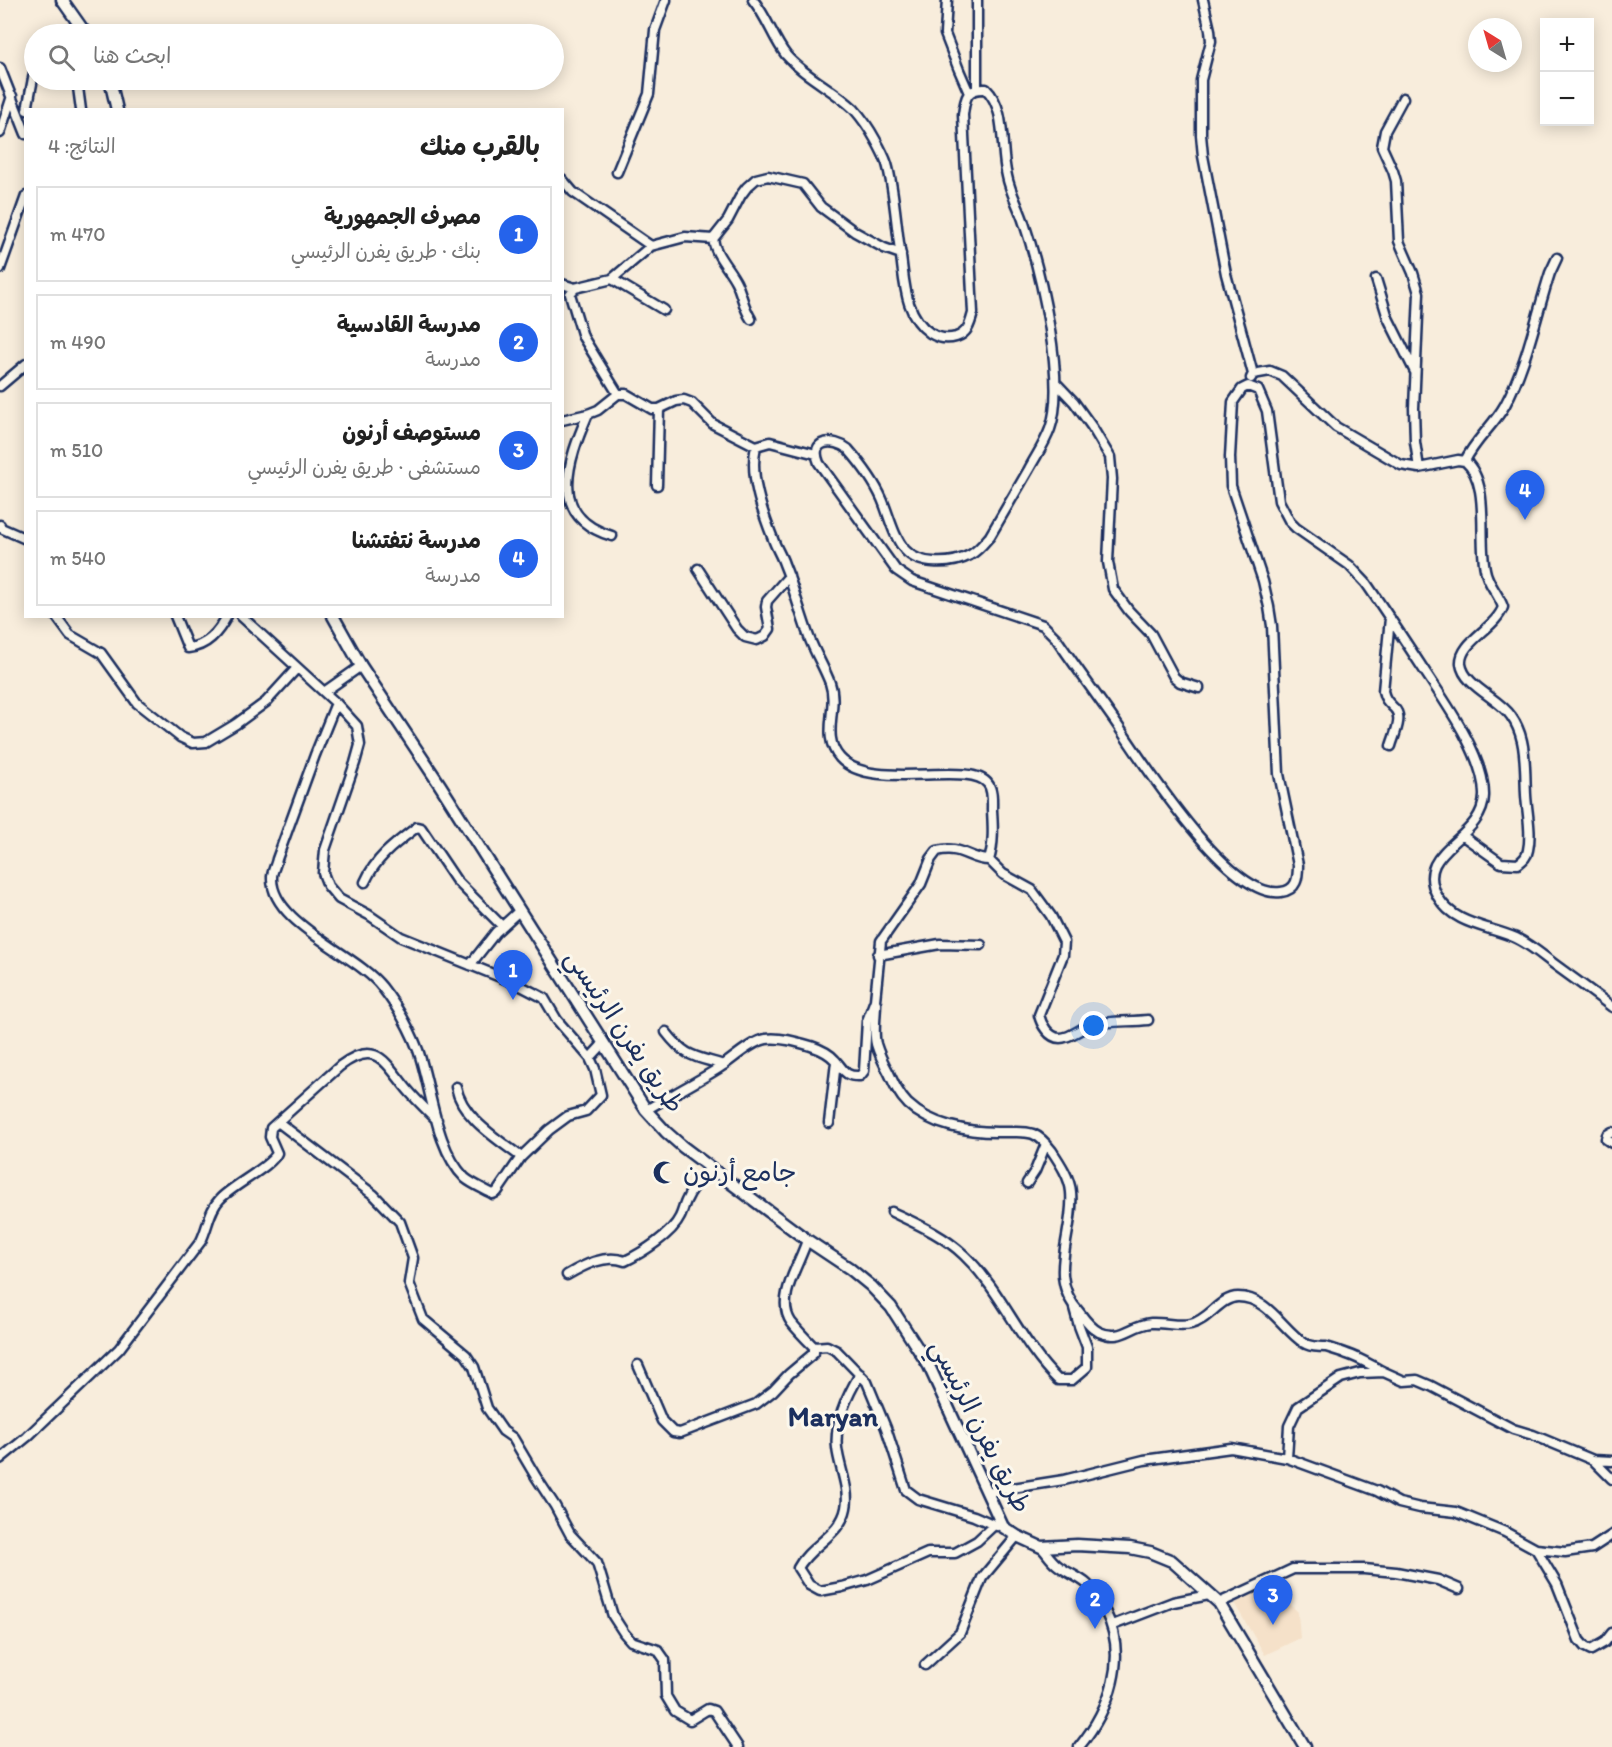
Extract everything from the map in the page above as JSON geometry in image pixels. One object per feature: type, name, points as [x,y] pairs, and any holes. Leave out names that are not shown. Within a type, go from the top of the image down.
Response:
[{"type":"main road","points":[[56,0],[76,20]]},
{"type":"main road","points":[[62,0],[79,24]]},
{"type":"main road","points":[[112,90],[117,108]]},
{"type":"main road","name":"طريق يفرن الرئيسي","points":[[334,618],[362,666],[646,1110],[666,1132],[710,1168],[849,1268],[891,1307],[929,1366],[987,1492],[998,1527],[1041,1546],[1077,1545],[1130,1548],[1150,1552],[1172,1561],[1219,1602],[1305,1747]]},
{"type":"street","points":[[617,172],[649,94],[656,30],[666,0]]},
{"type":"street","points":[[753,0],[762,11],[786,54],[823,87],[853,108],[876,140],[887,163],[908,301],[923,328],[936,337],[948,339],[961,335],[969,327],[973,313],[963,115],[965,101],[973,91],[976,0]]},
{"type":"street","points":[[947,0],[945,34],[959,70],[973,91]]},
{"type":"street","points":[[564,420],[598,410],[618,394],[626,394],[652,409],[659,409],[684,400],[692,403],[713,424],[756,446],[770,442],[816,454],[828,475],[896,570],[912,580],[1043,625],[1056,638],[1166,796],[1218,857],[1238,875],[1253,884],[1277,893],[1287,891],[1294,886],[1298,878],[1298,865],[1279,774],[1272,626],[1263,581],[1231,486],[1233,402],[1242,389],[1248,386],[1253,374],[1226,274],[1203,156],[1201,80],[1210,41],[1210,30],[1203,0]]},
{"type":"street","points":[[0,68],[24,120]]},
{"type":"street","points":[[816,454],[820,445],[826,443],[837,442],[848,449],[874,483],[898,541],[905,551],[914,557],[942,562],[969,556],[990,536],[1050,429],[1054,415],[1056,383],[1052,340],[1034,254],[1006,176],[994,96],[986,89],[973,91]]},
{"type":"street","points":[[27,108],[31,90]]},
{"type":"street","points":[[78,90],[81,108]]},
{"type":"street","points":[[0,133],[12,96]]},
{"type":"street","points":[[1403,98],[1385,131],[1382,147],[1396,181],[1399,241],[1419,293],[1415,373],[1415,442],[1419,468]]},
{"type":"street","points":[[714,239],[747,187],[756,179],[768,176],[803,184],[821,207],[855,232],[884,248],[901,254]]},
{"type":"street","points":[[564,181],[573,192],[651,246]]},
{"type":"street","points":[[0,269],[24,202]]},
{"type":"street","points":[[564,285],[575,288],[612,279],[651,246],[685,237],[714,239]]},
{"type":"street","points":[[714,239],[717,251],[736,282],[751,319]]},
{"type":"street","points":[[1465,461],[1470,451],[1495,421],[1511,392],[1557,258]]},
{"type":"street","points":[[612,279],[664,310]]},
{"type":"street","points":[[1377,279],[1388,318],[1415,373]]},
{"type":"street","points":[[575,288],[570,294],[583,337],[618,394]]},
{"type":"street","points":[[0,386],[24,366]]},
{"type":"street","points":[[1253,374],[1270,371],[1276,373],[1336,427],[1401,465],[1419,468],[1458,460],[1465,461],[1475,473],[1479,489],[1485,572],[1503,607],[1496,619],[1467,648],[1461,665],[1469,680],[1500,704],[1518,729],[1525,764],[1528,852],[1525,859],[1518,864],[1501,863],[1463,836]]},
{"type":"street","points":[[1056,383],[1080,411],[1110,457],[1112,479],[1108,562],[1113,589],[1129,611],[1151,634],[1174,677],[1180,682],[1199,688]]},
{"type":"street","points":[[1248,386],[1258,390],[1264,400],[1279,501],[1287,516],[1302,533],[1349,565],[1366,584],[1459,724],[1478,766],[1485,795],[1483,807],[1478,819],[1436,861],[1431,872],[1431,885],[1439,900],[1461,920],[1518,939],[1612,1007]]},
{"type":"street","points":[[657,485],[659,409]]},
{"type":"street","points":[[588,414],[577,440],[567,483],[568,496],[582,521],[595,531],[612,536]]},
{"type":"street","points":[[756,446],[753,458],[760,500],[810,639],[830,684],[832,702],[829,735],[834,749],[840,758],[867,773],[982,777],[990,786],[991,792],[993,827],[989,860]]},
{"type":"street","points":[[0,525],[24,538]]},
{"type":"street","points":[[698,569],[737,629],[745,637],[757,640],[765,636],[770,629],[767,601],[789,576]]},
{"type":"street","points":[[1390,617],[1383,692],[1386,701],[1396,709],[1399,718],[1390,746]]},
{"type":"street","points":[[57,618],[70,635],[101,653],[137,703],[180,737],[193,744],[206,742],[236,724],[266,702],[297,668]]},
{"type":"street","points":[[176,618],[188,648],[198,647],[211,639],[226,618]]},
{"type":"street","points":[[243,618],[324,692],[336,704],[357,726],[360,745],[325,850],[323,873],[328,886],[339,899],[369,915],[401,937],[514,983],[544,998],[558,1020],[590,1058],[595,1069],[600,1095],[586,1111],[568,1116],[549,1130],[521,1157],[497,1192],[493,1194],[466,1178],[447,1152],[439,1133],[418,1049],[382,987],[370,973],[303,928],[282,904],[274,889],[272,876],[277,859],[336,704]]},
{"type":"street","points":[[324,692],[362,666]]},
{"type":"street","points":[[365,882],[369,871],[380,856],[417,827],[422,828],[456,880],[502,926]]},
{"type":"street","points":[[1148,1020],[1093,1024],[1062,1038],[1056,1038],[1050,1034],[1043,1027],[1038,1015],[1063,955],[1064,942],[1051,916],[1032,890],[1003,874],[989,860],[983,860],[955,849],[937,851],[931,859],[921,884],[881,941],[875,1000],[875,1041],[892,1080],[909,1105],[939,1123],[973,1130],[1024,1131],[1034,1133],[1046,1143],[1068,1179],[1071,1192],[1069,1232],[1064,1246],[1062,1275],[1068,1298],[1074,1308],[1098,1332],[1116,1337],[1149,1323],[1192,1324],[1223,1303],[1238,1297],[1253,1301],[1272,1312],[1304,1343],[1348,1354],[1404,1381],[1418,1380],[1458,1398],[1512,1429],[1533,1435],[1593,1460],[1612,1461]]},
{"type":"street","points":[[470,965],[502,926],[519,911]]},
{"type":"street","points":[[878,955],[940,944],[981,945]]},
{"type":"street","points":[[646,1110],[724,1065],[753,1043],[764,1040],[779,1039],[824,1052],[836,1062],[844,1074],[852,1077],[860,1076],[864,1071],[867,1021],[875,1000]]},
{"type":"street","points":[[666,1032],[679,1049],[690,1056],[724,1065]]},
{"type":"street","points":[[590,1058],[603,1044]]},
{"type":"street","points":[[0,1459],[27,1437],[119,1349],[201,1241],[213,1207],[232,1188],[276,1156],[270,1134],[271,1128],[348,1060],[372,1053],[386,1060],[408,1089],[437,1120]]},
{"type":"street","points":[[829,1123],[836,1062]]},
{"type":"street","points":[[456,1087],[466,1111],[521,1157]]},
{"type":"street","points":[[278,1122],[374,1195],[400,1222],[413,1258],[409,1283],[423,1319],[466,1355],[474,1367],[487,1408],[503,1431],[513,1438],[570,1534],[597,1563],[613,1616],[631,1641],[658,1650],[665,1660],[666,1696],[675,1711],[690,1720],[708,1709],[714,1711],[738,1747]]},
{"type":"street","points":[[1612,1132],[1607,1135],[1606,1139],[1612,1143]]},
{"type":"street","points":[[1027,1184],[1046,1143]]},
{"type":"street","points":[[567,1275],[584,1265],[603,1260],[625,1261],[650,1246],[680,1218],[686,1199],[710,1168]]},
{"type":"street","points":[[892,1212],[939,1235],[964,1255],[991,1287],[1026,1344],[1058,1380],[1072,1380],[1087,1367],[1087,1347],[1074,1308]]},
{"type":"street","points":[[638,1365],[662,1420],[673,1432],[680,1432],[756,1404],[774,1391],[789,1374],[814,1353],[814,1347],[790,1320],[786,1305],[788,1291],[807,1240]]},
{"type":"street","points":[[814,1347],[827,1346],[837,1351],[867,1382],[886,1428],[906,1490],[918,1499],[974,1516],[998,1527]]},
{"type":"street","points":[[1287,1458],[1289,1426],[1298,1407],[1341,1378],[1360,1373],[1384,1372]]},
{"type":"street","points":[[860,1374],[850,1391],[837,1431],[837,1447],[847,1499],[846,1508],[838,1526],[803,1557],[798,1568],[809,1585],[820,1591],[842,1587],[867,1580],[928,1553],[956,1553],[998,1527]]},
{"type":"street","points":[[987,1492],[1064,1480],[1144,1460],[1231,1448],[1287,1458],[1377,1491],[1399,1503],[1456,1512],[1480,1521],[1536,1549],[1565,1552],[1592,1548],[1612,1535]]},
{"type":"street","points":[[1593,1460],[1612,1479]]},
{"type":"street","points":[[925,1665],[960,1633],[982,1578],[1017,1536]]},
{"type":"street","points":[[1041,1546],[1056,1564],[1087,1585],[1101,1602],[1113,1625],[1117,1661],[1110,1693],[1092,1731],[1079,1747]]},
{"type":"street","points":[[1536,1549],[1557,1584],[1585,1647],[1591,1650],[1605,1642],[1612,1633]]},
{"type":"street","points":[[1219,1602],[1293,1569],[1364,1569],[1396,1572],[1438,1580],[1459,1588]]},
{"type":"street","points":[[1113,1625],[1173,1602],[1209,1594]]},
{"type":"shaded area","points":[[1271,1585],[1298,1612],[1300,1638],[1265,1655],[1234,1603]]},
{"type":"place","name":"مدرسة نتفتشنا","points":[[1525,520]]},
{"type":"place","name":"مصرف الجمهورية","points":[[513,1000]]},
{"type":"place","name":"جامع أرنون","points":[[665,1172]]},
{"type":"place","name":"مستوصف أرنون","points":[[1273,1625]]},
{"type":"place","name":"مدرسة القادسية","points":[[1095,1629]]},
{"type":"district","name":"Maryan","points":[[833,1416]]}]
